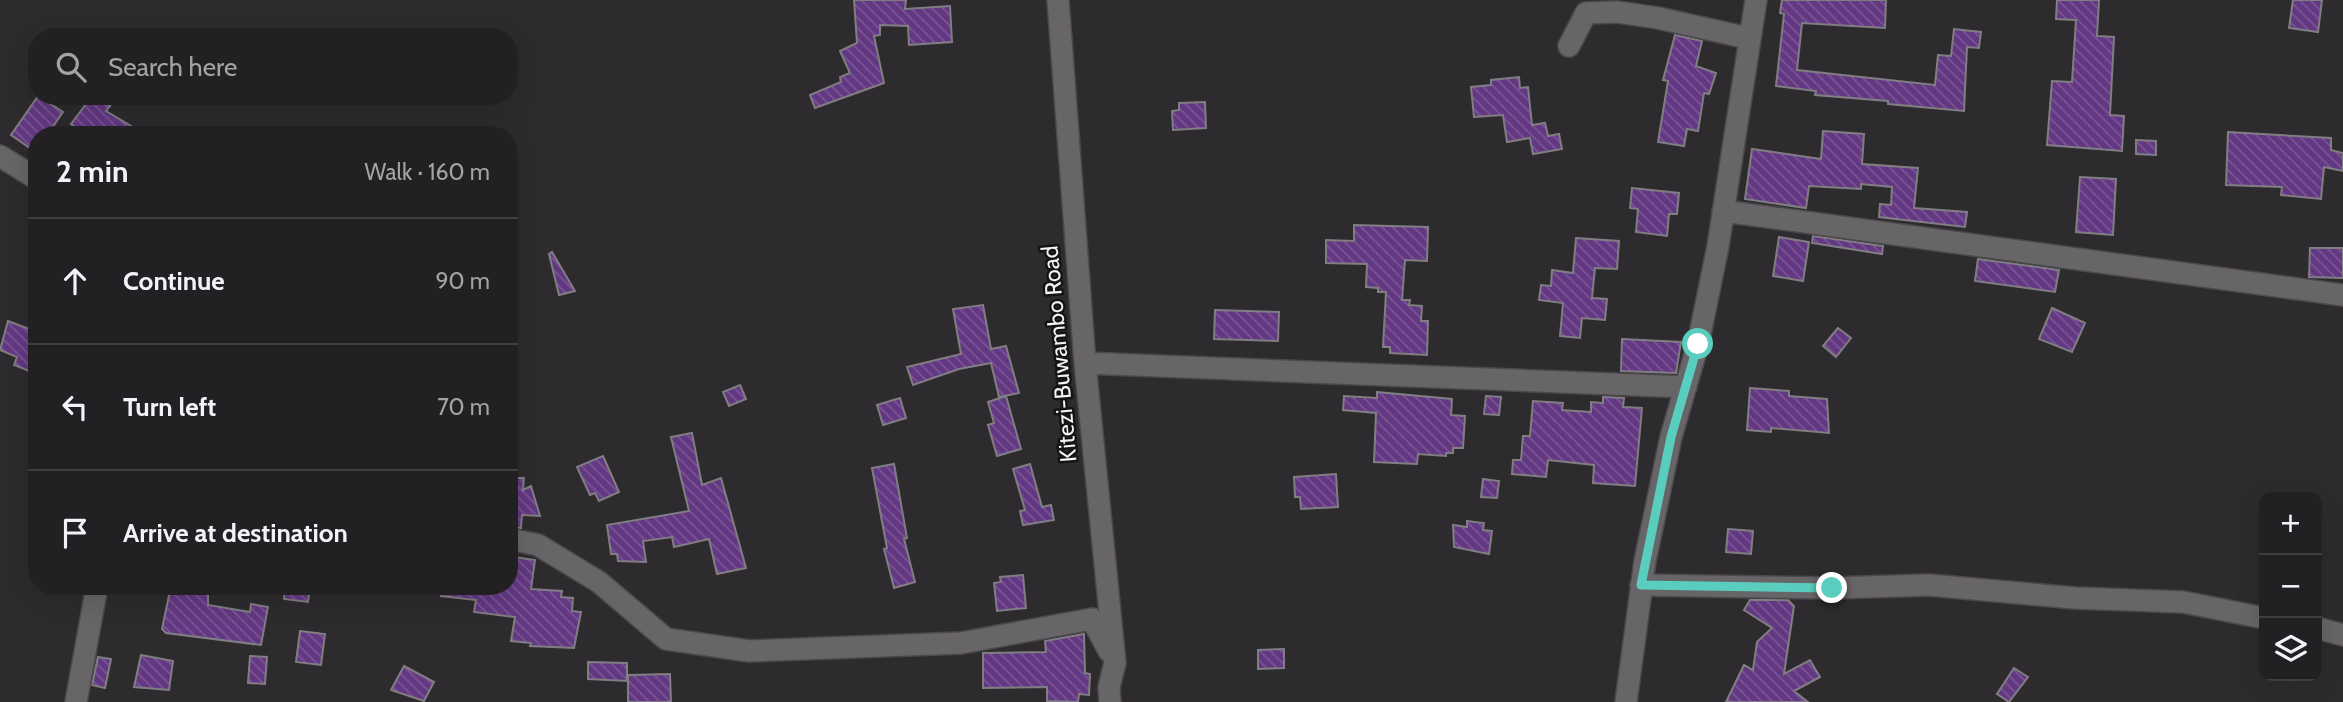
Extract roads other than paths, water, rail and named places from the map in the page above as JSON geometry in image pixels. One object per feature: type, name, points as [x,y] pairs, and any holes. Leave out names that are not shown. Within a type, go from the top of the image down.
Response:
[{"type":"street","name":"Kitezi-Buwambo Road","points":[[1058,0],[1085,363],[1115,663],[1109,687],[1110,702]]},
{"type":"street","points":[[1626,702],[1641,585],[1671,437],[1698,344],[1723,211],[1756,0]]},
{"type":"street","points":[[1569,46],[1586,13],[1617,12],[1748,38]]},
{"type":"street","points":[[0,156],[28,173]]},
{"type":"street","points":[[1723,211],[2343,295]]},
{"type":"street","points":[[1085,363],[1686,387]]},
{"type":"street","points":[[518,541],[538,545],[599,582],[666,639],[749,651],[961,643],[1092,619],[1115,663]]},
{"type":"street","points":[[1641,585],[1832,588],[1929,584],[2075,598],[2183,602],[2259,617]]},
{"type":"street","points":[[76,702],[95,595]]},
{"type":"street","points":[[2322,629],[2343,635]]}]
